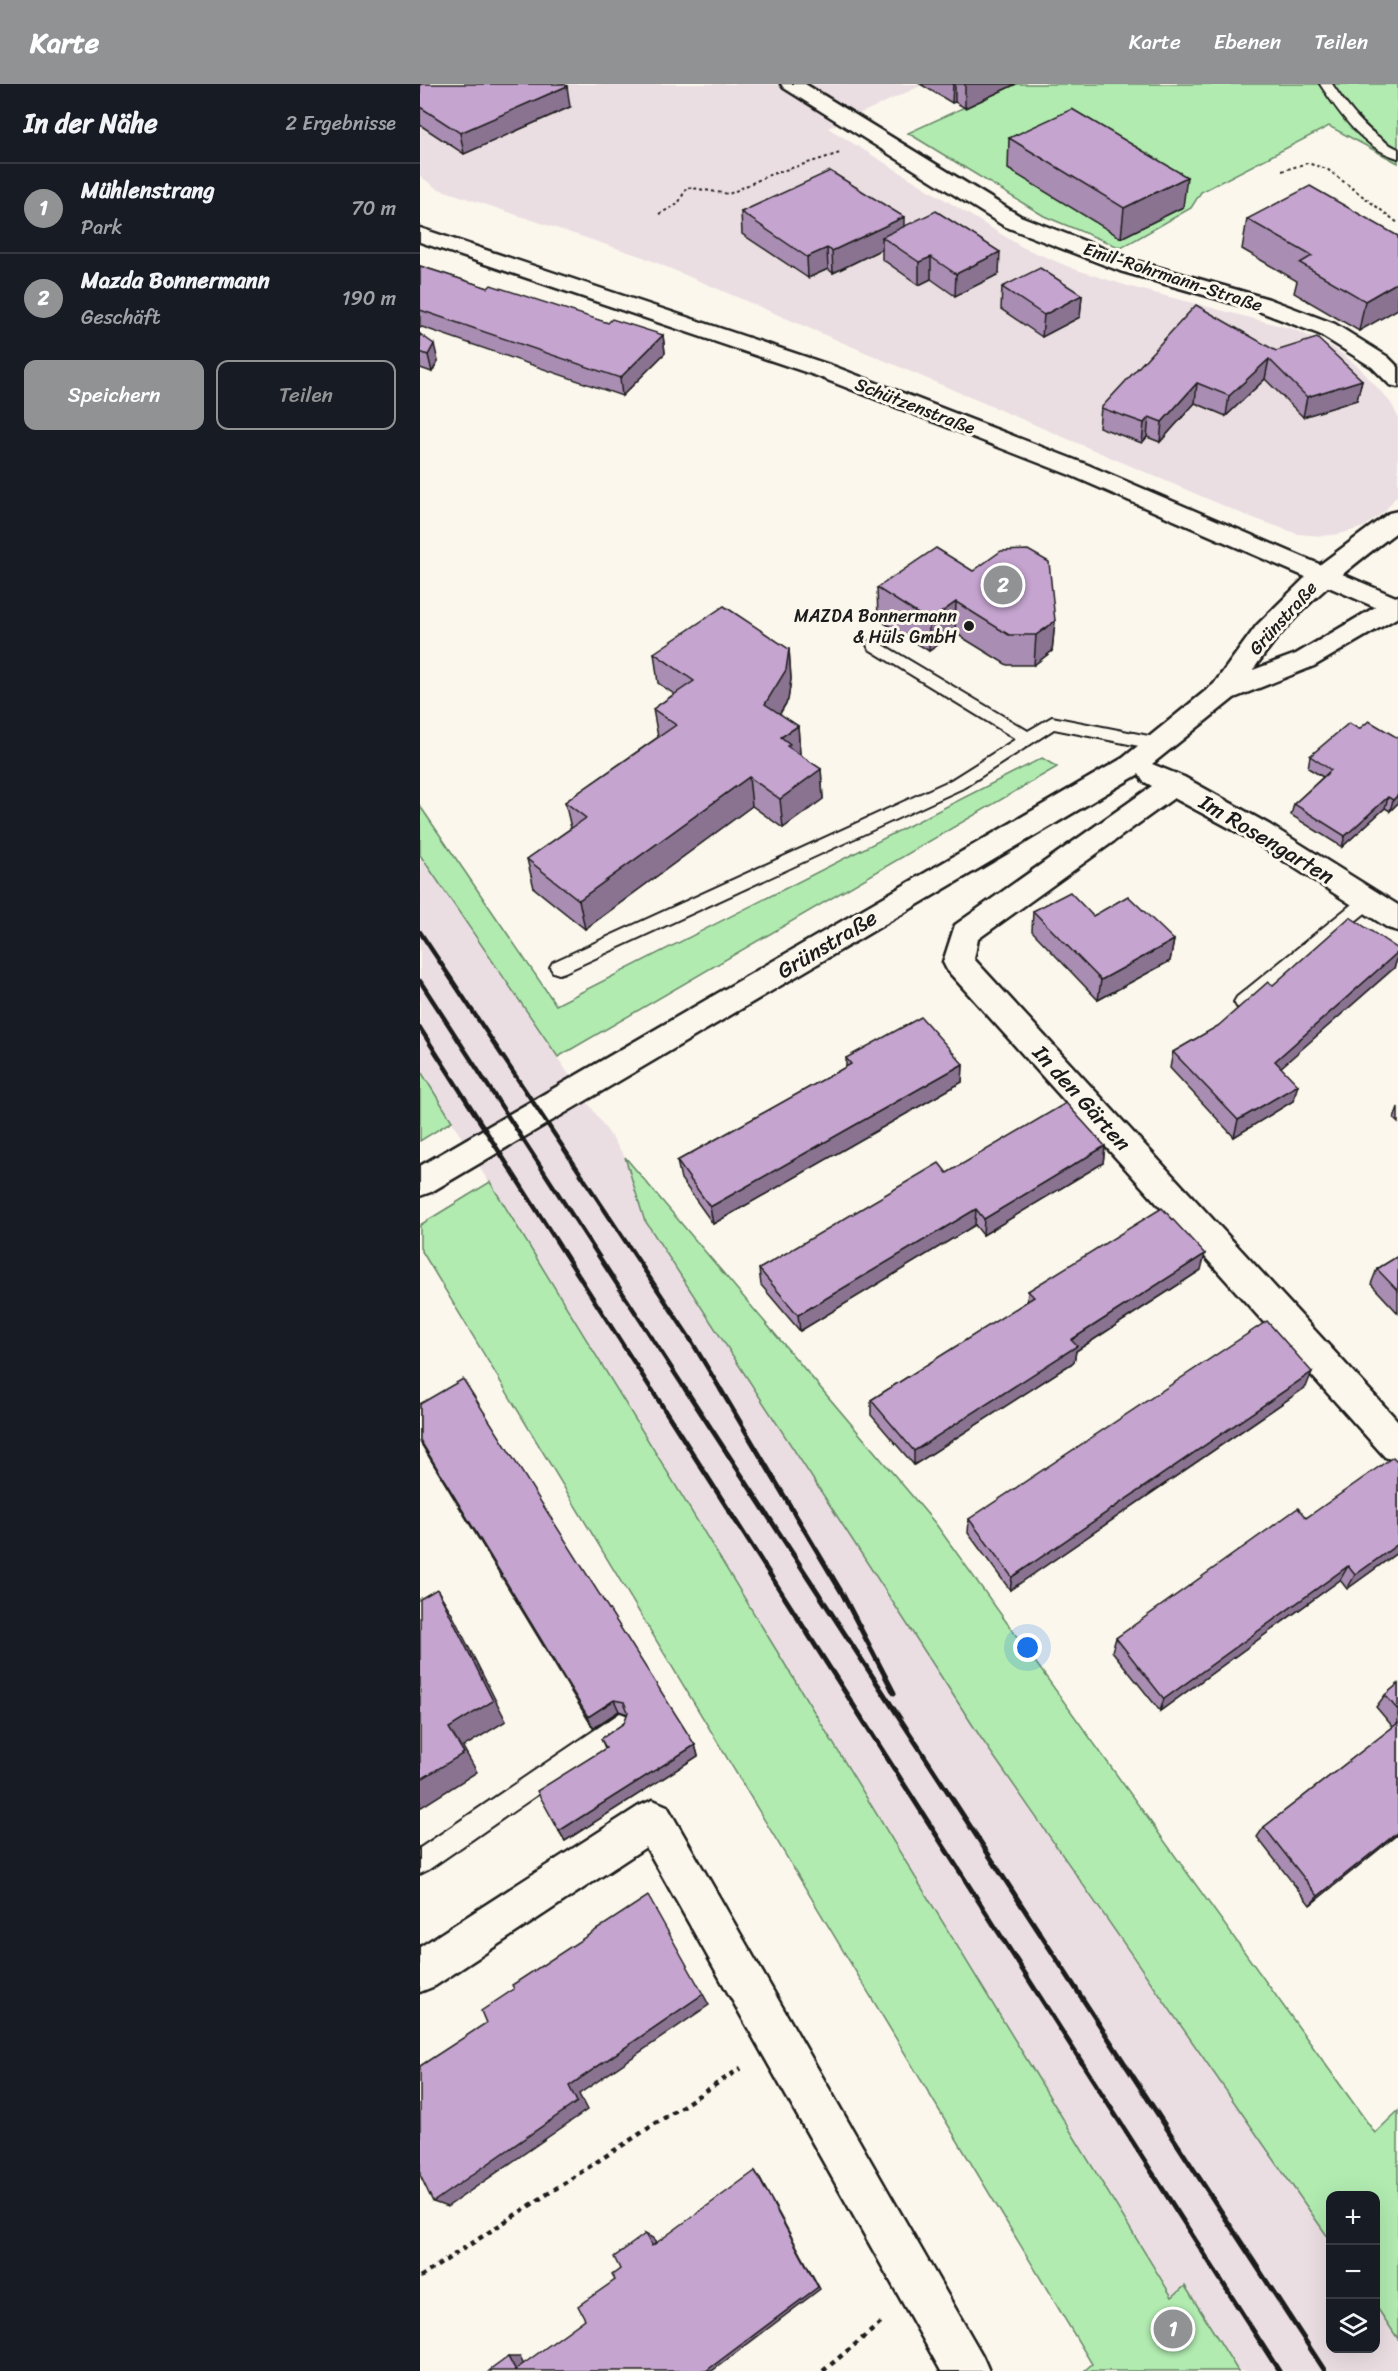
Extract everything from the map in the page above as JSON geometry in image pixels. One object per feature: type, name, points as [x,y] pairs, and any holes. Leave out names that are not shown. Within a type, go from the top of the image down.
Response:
[{"type":"street","name":"Emil-Rohrmann-Straße","points":[[791,84],[1012,221],[1128,266],[1261,304],[1328,330],[1380,362],[1398,380]]},
{"type":"street","name":"Schützenstraße","points":[[420,235],[844,378],[1079,470],[1397,607]]},
{"type":"street","points":[[1323,575],[1398,519]]},
{"type":"street","name":"Grünstraße","points":[[420,1182],[1132,765],[1224,691],[1266,631],[1323,575]]},
{"type":"street","name":"Grünstraße","points":[[1224,691],[1305,660],[1397,607]]},
{"type":"street","name":"Im Rosengarten","points":[[1132,765],[1174,784],[1260,831],[1398,920]]},
{"type":"street","name":"In den Gärten","points":[[1174,784],[965,933],[958,962],[1398,1446]]},
{"type":"street","points":[[420,1971],[653,1820],[966,2371]]},
{"type":"lane","points":[[1326,84],[1347,116],[1385,149],[1398,154]]},
{"type":"lane","points":[[875,645],[1027,738]]},
{"type":"lane","points":[[559,967],[957,784],[1052,723],[1159,744]]},
{"type":"lane","points":[[1243,1002],[1368,901]]},
{"type":"lane","points":[[420,1862],[620,1724]]},
{"type":"path","points":[[659,214],[678,204],[687,187],[729,194],[769,175],[844,152]]},
{"type":"path","points":[[1282,171],[1307,163],[1327,169],[1398,222]]},
{"type":"path","points":[[420,2277],[780,2043]]},
{"type":"path","points":[[823,2371],[920,2290]]},
{"type":"shaded area","points":[[420,84],[925,84],[828,128],[1022,247],[1074,269],[1131,287],[1293,329],[1333,347],[1359,367],[1391,403],[1398,417],[1398,494],[1385,511],[1364,527],[1340,534],[1321,536],[1298,534],[1245,515],[643,257],[436,188],[420,176]]},
{"type":"shaded area","points":[[420,855],[625,1157],[644,1219],[981,1738],[1326,2234],[1326,2353],[1380,2353],[1380,2312],[1398,2339],[1398,2371],[1217,2371],[420,1070]]},
{"type":"green space","points":[[1015,84],[1398,84],[1398,163],[1329,126],[1201,192],[1191,208],[1121,248],[1044,216],[908,133]]},
{"type":"green space","points":[[1042,758],[1057,767],[558,1057],[420,855],[420,806],[556,1005]]},
{"type":"green space","points":[[420,1070],[452,1121],[420,1141]]},
{"type":"green space","points":[[625,1157],[935,1523],[1375,2133],[1398,2111],[1398,2339],[1380,2312],[1380,2191],[1326,2191],[1326,2234],[981,1738],[644,1219]]},
{"type":"green space","points":[[490,1182],[1172,2297],[1185,2286],[1238,2371],[1084,2371],[1092,2364],[420,1248],[420,1225]]},
{"type":"building","points":[[420,84],[564,84],[567,86],[460,133],[420,107]]},
{"type":"building","points":[[1072,109],[1187,177],[1124,208],[1009,138]]},
{"type":"building","points":[[830,171],[904,217],[832,251],[827,248],[807,257],[741,212]]},
{"type":"building","points":[[1310,186],[1398,236],[1398,282],[1365,301],[1300,263],[1312,256],[1247,219]]},
{"type":"building","points":[[936,211],[1000,252],[956,274],[931,257],[919,262],[882,237]]},
{"type":"building","points":[[420,266],[488,288],[491,285],[608,323],[612,319],[663,335],[620,378],[420,310]]},
{"type":"building","points":[[1040,268],[1082,295],[1044,315],[1002,287]]},
{"type":"building","points":[[1196,305],[1276,351],[1317,338],[1362,380],[1307,397],[1269,359],[1229,396],[1197,383],[1162,422],[1149,417],[1144,423],[1101,408]]},
{"type":"building","points":[[420,334],[434,344],[428,355],[420,352]]},
{"type":"building","points":[[936,548],[973,571],[1001,551],[1028,550],[1049,562],[1055,621],[1036,635],[1009,635],[956,602],[929,621],[877,588]]},
{"type":"building","points":[[724,606],[789,649],[786,670],[765,704],[798,726],[781,737],[790,744],[787,746],[821,769],[780,799],[749,777],[579,900],[527,859],[586,818],[565,802],[676,725],[653,709],[694,681],[654,653]]},
{"type":"building","points":[[1369,721],[1398,738],[1398,795],[1393,800],[1388,797],[1345,836],[1294,804],[1331,770],[1310,756],[1349,723],[1359,729]]},
{"type":"building","points":[[1070,892],[1093,916],[1128,896],[1174,940],[1101,980],[1033,911]]},
{"type":"building","points":[[1350,917],[1398,949],[1398,952],[1275,1061],[1298,1085],[1238,1120],[1173,1052],[1218,1026],[1268,982],[1273,985]]},
{"type":"building","points":[[921,1017],[963,1064],[710,1207],[677,1161],[851,1064],[846,1058]]},
{"type":"building","points":[[1066,1103],[1105,1146],[984,1219],[976,1209],[798,1315],[759,1269],[939,1163],[947,1173]]},
{"type":"building","points":[[1162,1208],[1205,1254],[1071,1340],[1077,1346],[914,1451],[871,1400],[1034,1297],[1028,1291]]},
{"type":"building","points":[[1398,1256],[1398,1291],[1377,1269]]},
{"type":"building","points":[[1267,1321],[1312,1372],[1012,1577],[969,1519]]},
{"type":"building","points":[[463,1379],[695,1745],[559,1831],[537,1791],[606,1748],[601,1739],[624,1723],[628,1712],[624,1702],[614,1700],[588,1717],[420,1440],[420,1404]]},
{"type":"building","points":[[1393,1457],[1398,1462],[1398,1544],[1355,1575],[1348,1566],[1164,1699],[1116,1638],[1298,1508],[1306,1518]]},
{"type":"building","points":[[437,1589],[493,1701],[449,1728],[464,1753],[420,1780],[420,1599]]},
{"type":"building","points":[[1398,1684],[1398,1710],[1385,1695]]},
{"type":"building","points":[[1398,1723],[1398,1832],[1318,1896],[1264,1827]]},
{"type":"building","points":[[648,1896],[703,1994],[569,2086],[577,2102],[433,2202],[420,2175],[420,2066],[486,2023],[481,2011],[514,1989],[512,1985]]},
{"type":"building","points":[[755,2171],[818,2287],[706,2371],[489,2371],[508,2357],[515,2370],[585,2319],[578,2306],[615,2280],[612,2275],[620,2269],[614,2257],[645,2234],[652,2246]]},
{"type":"railway","points":[[420,932],[689,1337],[722,1392]]},
{"type":"railway","points":[[420,981],[687,1392]]},
{"type":"railway","points":[[420,1028],[653,1392]]},
{"type":"railway","points":[[652,1390],[1279,2371]]},
{"type":"railway","points":[[686,1390],[1325,2371]]},
{"type":"railway","points":[[721,1390],[842,1593],[894,1693]]},
{"type":"place","name":"Mazda Bonnermann","points":[[1003,585]]},
{"type":"place","name":"MAZDA Bonnermann & Hüls GmbH","points":[[969,626]]},
{"type":"place","name":"Mühlenstrang","points":[[1173,2329]]}]
